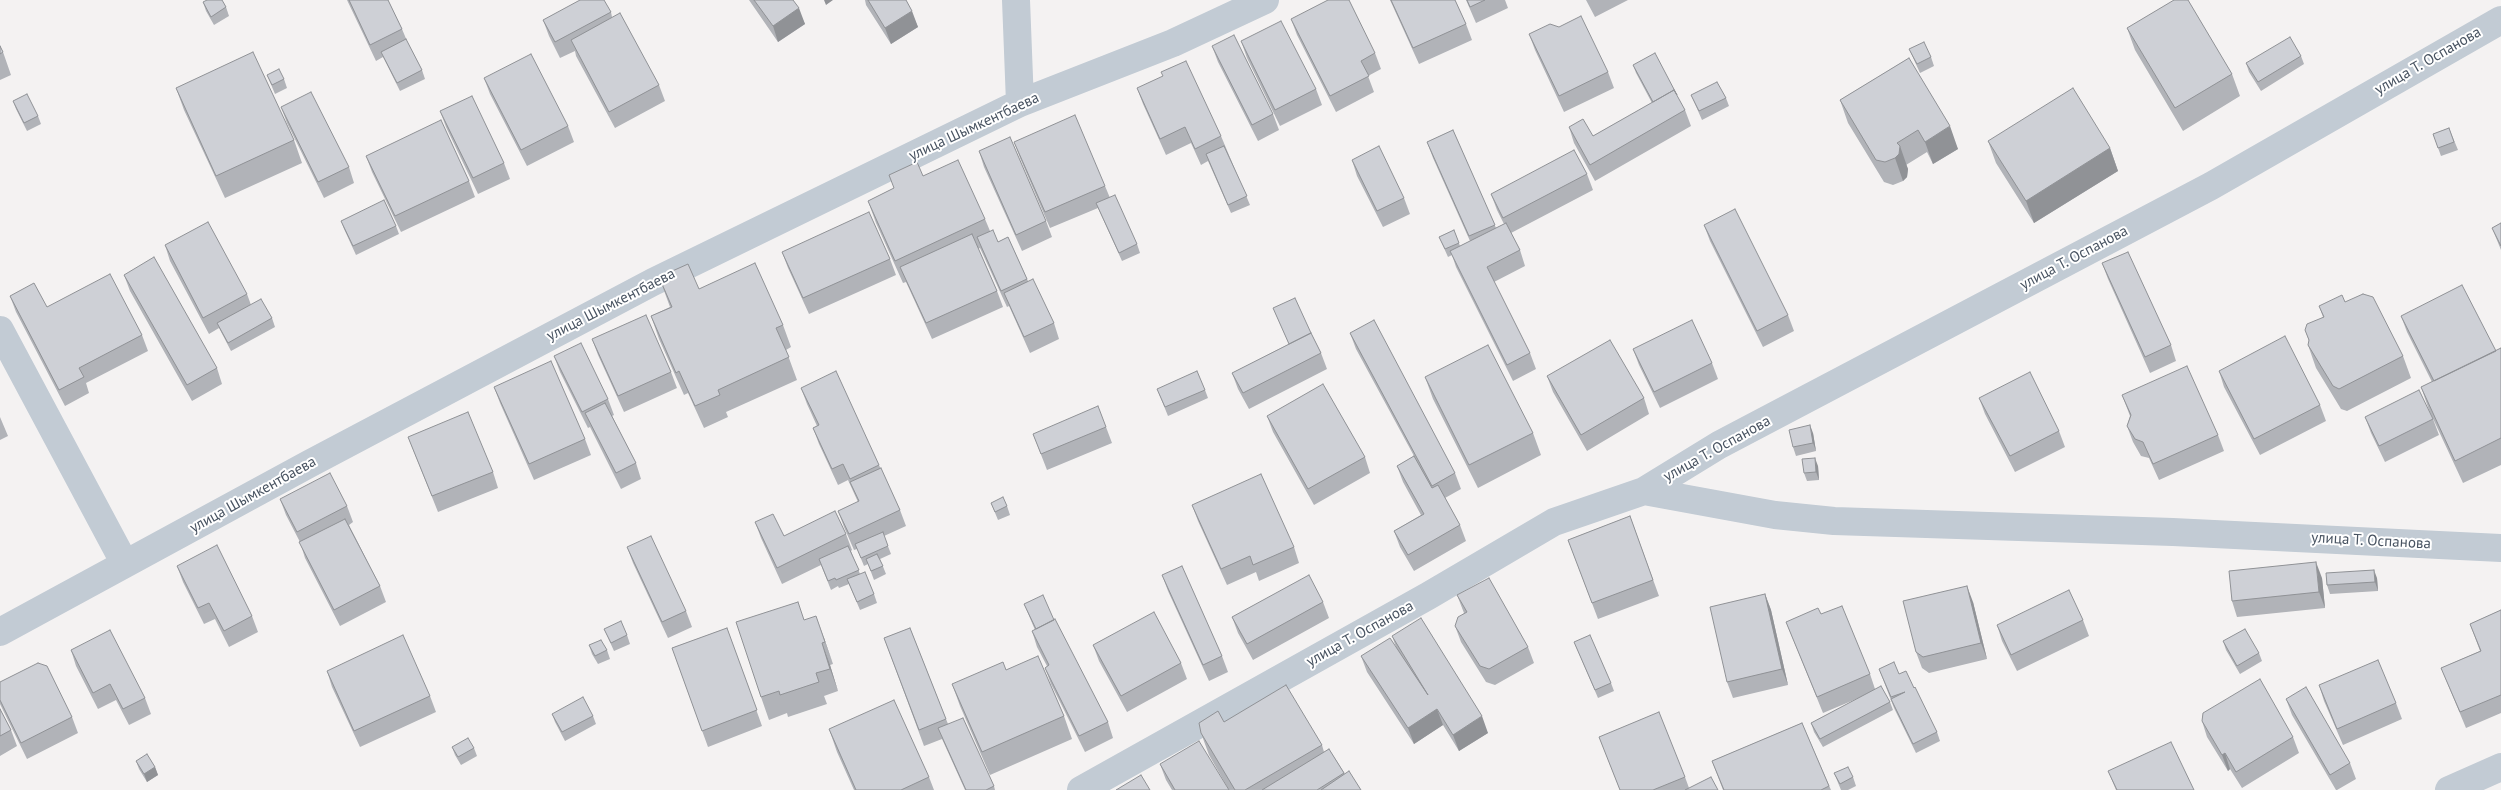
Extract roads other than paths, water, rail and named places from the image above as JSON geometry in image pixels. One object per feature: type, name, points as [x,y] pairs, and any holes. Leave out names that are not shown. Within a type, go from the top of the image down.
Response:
[{"type":"street","points":[[1016,0],[1020,103]]},
{"type":"street","name":"улица Шымкентбаева","points":[[0,632],[310,464],[653,282],[1020,103],[1173,43],[1265,0]]},
{"type":"street","name":"улица Т. Оспанова","points":[[1081,790],[1428,596],[1554,522],[1644,490],[1720,445],[2211,186],[2501,20]]},
{"type":"street","points":[[0,330],[125,564]]},
{"type":"street","name":"улица Т. Оспанова","points":[[1644,490],[1775,515],[1834,521],[2183,532],[2501,548]]},
{"type":"street","points":[[2449,790],[2501,767]]}]
